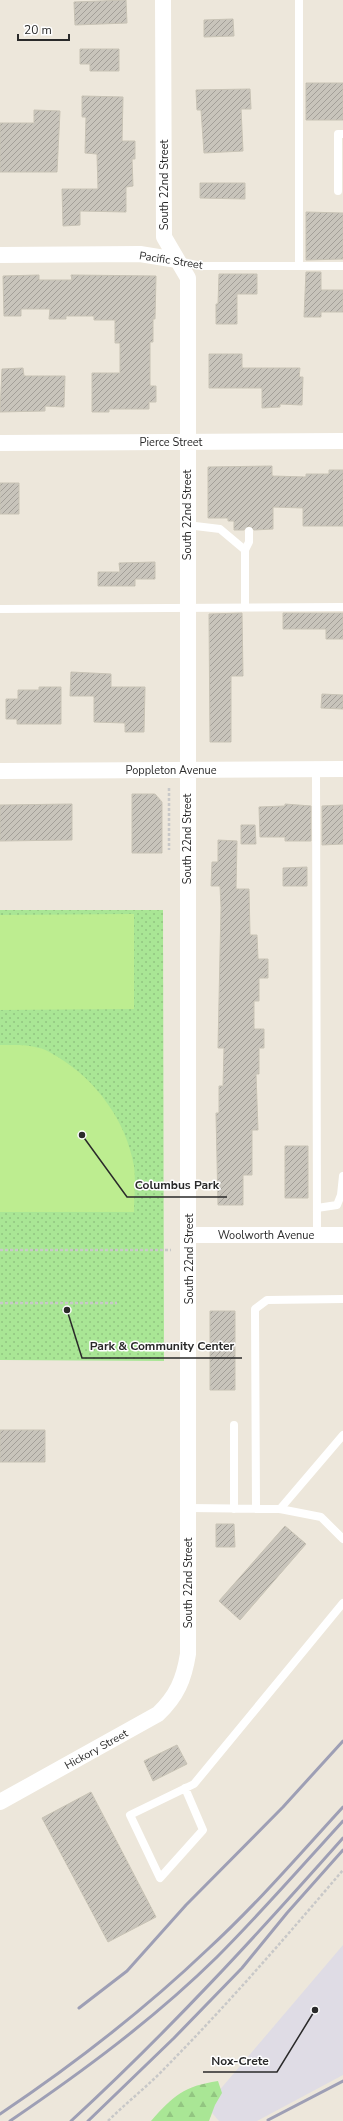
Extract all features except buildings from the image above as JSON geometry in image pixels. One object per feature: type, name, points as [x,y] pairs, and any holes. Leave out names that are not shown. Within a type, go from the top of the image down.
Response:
[{"type":"street","name":"South 22nd Street","points":[[163,0],[164,237],[188,278],[187,770],[190,1235],[188,1654],[181,1684]]},
{"type":"street","name":"Pacific Street","points":[[0,255],[140,254],[177,260]]},
{"type":"street","name":"Pierce Street","points":[[0,443],[343,441]]},
{"type":"street","name":"Poppleton Avenue","points":[[0,771],[343,769]]},
{"type":"street","name":"Woolworth Avenue","points":[[190,1235],[343,1235]]},
{"type":"street","name":"Hickory Street","points":[[0,1802],[158,1714],[168,1704],[181,1684]]},
{"type":"lane","points":[[299,0],[299,266]]},
{"type":"lane","points":[[338,191],[338,134],[343,134]]},
{"type":"lane","name":"Pacific Street","points":[[177,260],[201,266],[343,266]]},
{"type":"lane","points":[[187,525],[220,530],[245,550]]},
{"type":"lane","points":[[245,608],[245,550],[249,542],[249,531]]},
{"type":"lane","points":[[0,609],[343,607]]},
{"type":"lane","points":[[316,769],[317,1236]]},
{"type":"lane","points":[[317,1208],[337,1204],[341,1195],[343,1176]]},
{"type":"lane","points":[[256,1509],[255,1309],[266,1300],[343,1299]]},
{"type":"lane","points":[[234,1425],[234,1509]]},
{"type":"lane","points":[[280,1509],[343,1435]]},
{"type":"lane","points":[[188,1508],[280,1509],[321,1517],[343,1539]]},
{"type":"lane","points":[[185,1788],[203,1830],[160,1878],[130,1815],[185,1788],[194,1784],[343,1603]]},
{"type":"path","points":[[0,1250],[173,1250]]},
{"type":"path","points":[[0,1302],[117,1303]]},
{"type":"path","points":[[108,2121],[129,2099],[165,2068],[286,1936],[343,1870]]},
{"type":"shaded area","points":[[343,1945],[343,2075],[257,2121],[219,2121],[206,2106]]},
{"type":"green space","points":[[0,910],[163,910],[164,1361],[0,1360]]},
{"type":"green space","points":[[134,914],[134,1009],[0,1010],[0,915]]},
{"type":"green space","points":[[0,1045],[30,1046],[47,1050],[72,1067],[97,1090],[117,1118],[130,1149],[135,1172],[134,1212],[0,1212]]},
{"type":"green space","points":[[218,2081],[222,2093],[215,2105],[209,2121],[151,2121],[166,2105],[188,2089]]},
{"type":"railway","points":[[79,2008],[127,1971],[186,1905],[283,1807],[343,1741]]},
{"type":"railway","points":[[0,2114],[107,2036],[184,1972],[260,1897],[343,1807]]},
{"type":"railway","points":[[10,2121],[117,2044],[193,1980],[249,1924],[343,1821]]},
{"type":"railway","points":[[71,2121],[142,2053],[211,1983],[343,1838]]},
{"type":"railway","points":[[88,2121],[174,2038],[242,1968],[287,1913],[343,1850]]},
{"type":"railway","points":[[268,2120],[343,2081]]},
{"type":"place","name":"Columbus Park","points":[[82,1135]]},
{"type":"place","name":"Park & Community Center","points":[[67,1310]]},
{"type":"place","name":"Nox-Crete","points":[[315,2010]]}]
